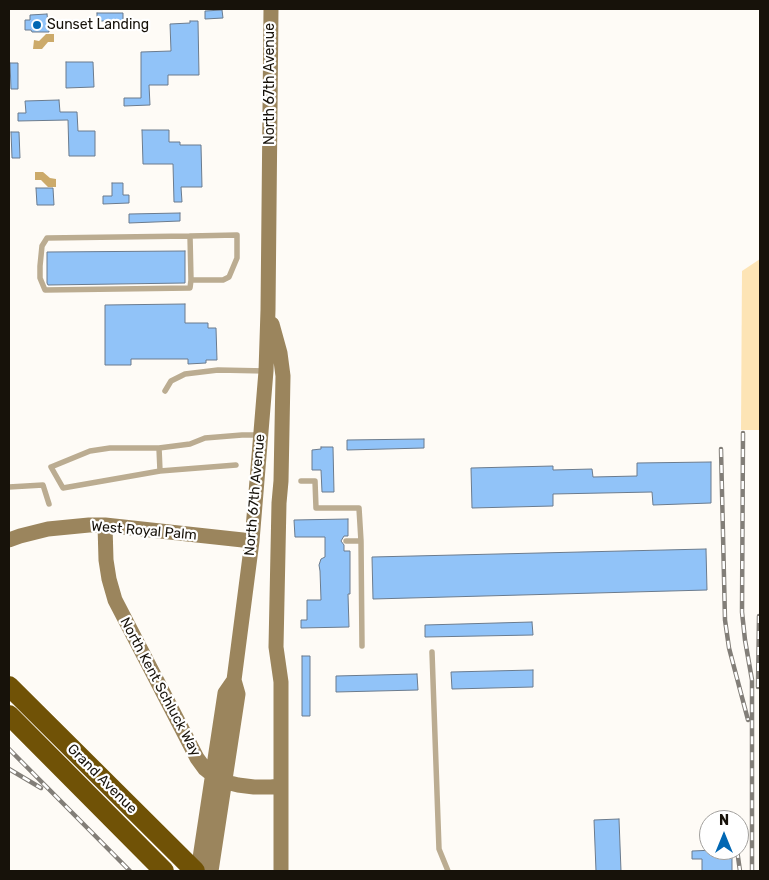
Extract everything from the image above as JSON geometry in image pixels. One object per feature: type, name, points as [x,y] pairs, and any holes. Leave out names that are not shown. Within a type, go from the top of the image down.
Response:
[{"type":"highway","name":"Grand Avenue","points":[[9,686],[196,871]]},
{"type":"highway","name":"Grand Avenue","points":[[9,715],[164,871]]},
{"type":"main road","name":"North 67th Avenue","points":[[211,871],[238,694],[234,680],[252,541],[266,371],[271,9]]},
{"type":"main road","name":"North 67th Avenue","points":[[268,310],[280,353],[282,376],[276,647],[281,682],[281,871]]},
{"type":"main road","name":"West Royal Palm","points":[[9,540],[48,529],[105,525],[252,541]]},
{"type":"main road","name":"North Kent Schluck Way","points":[[105,525],[106,560],[115,600],[197,758],[205,769],[215,777],[226,782],[254,787],[281,786]]},
{"type":"main road","name":"North 67th Avenue","points":[[196,871],[225,693],[234,680]]},
{"type":"lane","points":[[190,236],[190,280],[190,288],[45,290],[40,278],[42,246],[47,238],[236,235],[237,258],[229,277],[223,280],[190,280]]},
{"type":"lane","points":[[165,391],[171,381],[185,374],[218,370],[266,371]]},
{"type":"lane","points":[[236,465],[160,471],[63,488],[51,467],[90,451],[110,448],[158,448],[190,444],[205,438],[261,435]]},
{"type":"lane","points":[[158,448],[160,471]]},
{"type":"lane","points":[[301,481],[315,481],[316,508],[359,508],[362,646]]},
{"type":"lane","points":[[9,487],[43,485],[49,504]]},
{"type":"lane","points":[[346,541],[361,541]]},
{"type":"lane","points":[[432,652],[439,849],[448,871]]},
{"type":"shaded area","points":[[46,34],[54,34],[54,42],[48,42],[42,49],[33,49],[34,40],[39,41]]},
{"type":"shaded area","points":[[35,172],[43,172],[50,178],[56,179],[56,187],[48,187],[41,180],[35,180]]},
{"type":"shaded area","points":[[760,259],[760,430],[741,430],[742,271]]},
{"type":"building","points":[[222,10],[223,18],[205,19],[205,11]]},
{"type":"building","points":[[97,13],[123,13],[123,21],[97,21]]},
{"type":"building","name":"Sunset Landing","points":[[47,14],[49,32],[25,30],[25,20],[30,20],[30,15]]},
{"type":"building","points":[[190,21],[198,21],[199,75],[168,75],[168,85],[149,85],[150,105],[124,106],[124,98],[141,98],[141,52],[171,51],[170,24],[190,23]]},
{"type":"building","points":[[66,62],[93,62],[94,87],[66,88]]},
{"type":"building","points":[[10,63],[18,63],[18,89],[11,89]]},
{"type":"building","points":[[59,100],[60,112],[77,112],[78,131],[95,131],[95,156],[69,156],[68,120],[18,121],[18,113],[26,113],[25,101]]},
{"type":"building","points":[[142,130],[169,130],[169,142],[180,142],[180,145],[201,145],[202,187],[181,187],[182,202],[174,202],[173,164],[143,164]]},
{"type":"building","points":[[11,132],[19,132],[20,158],[12,158]]},
{"type":"building","points":[[112,183],[123,183],[123,195],[129,195],[129,203],[103,204],[103,196],[112,196]]},
{"type":"building","points":[[36,188],[53,188],[54,205],[37,205]]},
{"type":"building","points":[[180,213],[180,221],[129,223],[129,214]]},
{"type":"building","points":[[185,251],[185,283],[48,285],[47,283],[47,252]]},
{"type":"building","points":[[185,304],[185,323],[208,323],[208,328],[216,328],[217,360],[206,360],[206,363],[188,364],[188,359],[131,359],[131,365],[105,365],[105,305]]},
{"type":"building","points":[[424,439],[424,448],[347,450],[347,440]]},
{"type":"building","points":[[321,447],[333,447],[334,492],[322,492],[321,470],[312,470],[312,450],[321,449]]},
{"type":"building","points":[[711,462],[711,503],[653,505],[652,492],[553,494],[553,506],[472,508],[471,468],[553,466],[553,470],[592,469],[593,477],[637,476],[637,463]]},
{"type":"building","points":[[348,519],[348,536],[344,536],[341,541],[344,545],[344,551],[350,551],[349,627],[301,628],[301,620],[307,620],[307,600],[321,600],[319,565],[321,559],[325,557],[325,537],[295,537],[294,520]]},
{"type":"building","points":[[706,549],[707,590],[373,599],[372,557]]},
{"type":"building","points":[[532,622],[533,635],[425,637],[425,625]]},
{"type":"building","points":[[302,656],[310,656],[310,716],[302,716]]},
{"type":"building","points":[[533,670],[533,687],[452,689],[451,672]]},
{"type":"building","points":[[417,674],[418,690],[336,692],[336,676]]},
{"type":"building","points":[[619,819],[621,871],[596,871],[594,820]]},
{"type":"building","points":[[692,851],[699,851],[699,859],[692,859]]},
{"type":"building","points":[[702,860],[732,860],[732,871],[702,871]]},
{"type":"railway","points":[[743,433],[742,612],[752,680],[752,871]]},
{"type":"railway","points":[[721,449],[725,620],[729,648],[748,720]]},
{"type":"railway","points":[[758,687],[759,616]]},
{"type":"railway","points":[[9,749],[130,871]]},
{"type":"railway","points":[[9,769],[41,788]]},
{"type":"railway","points":[[738,860],[740,871]]},
{"type":"place","name":"Sunset Landing","points":[[37,25]]}]
